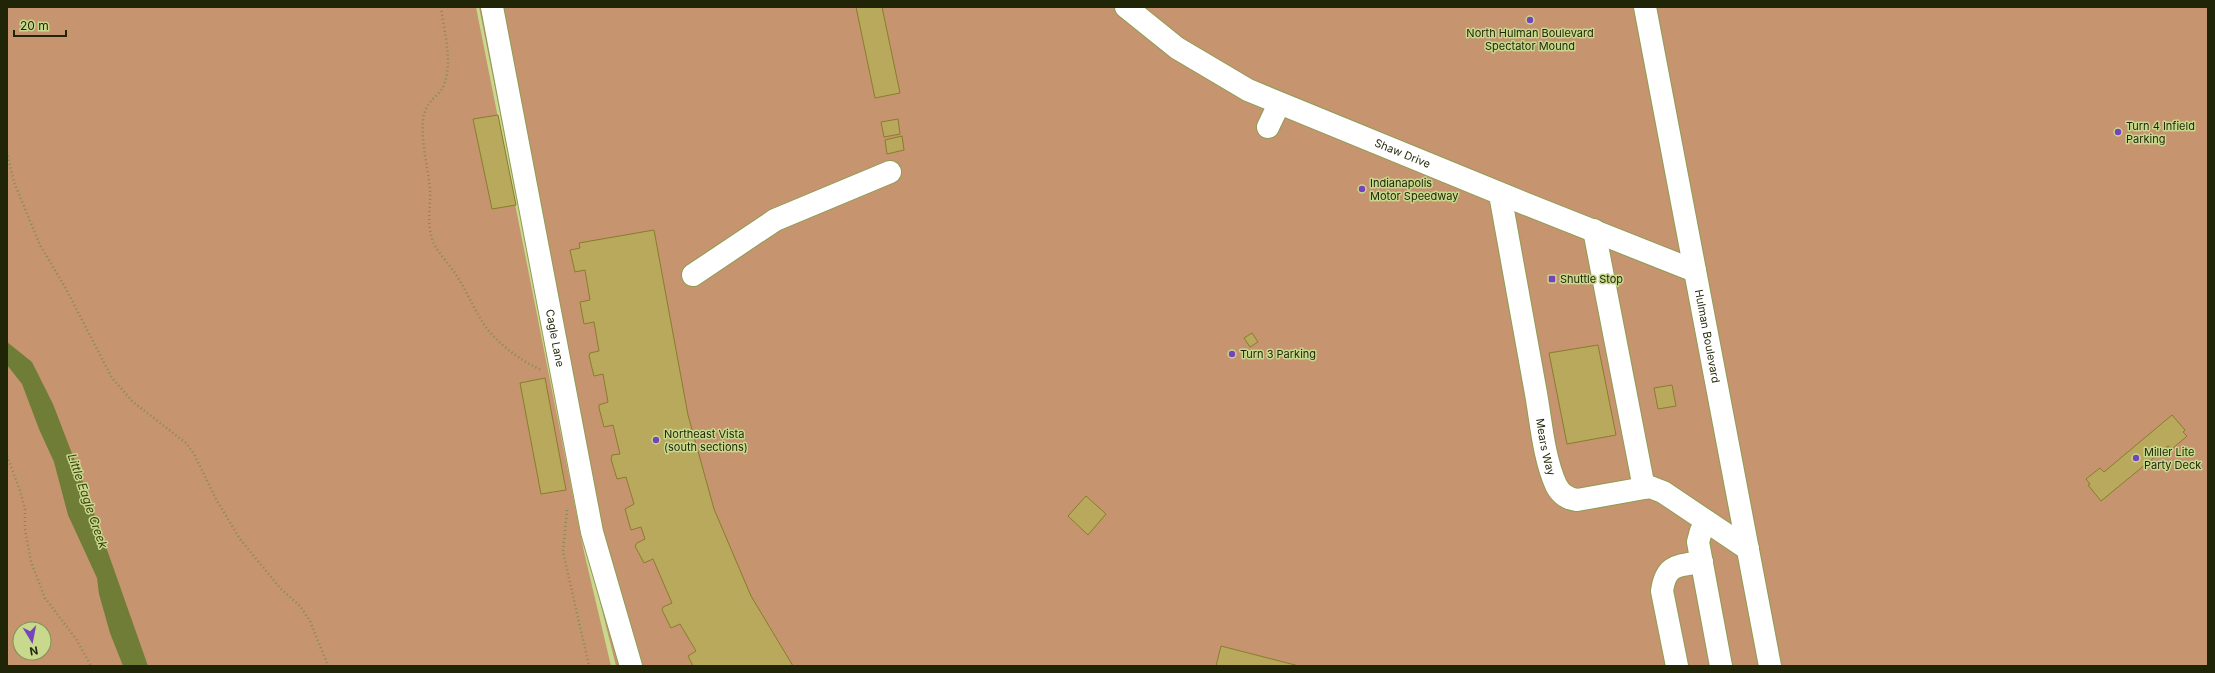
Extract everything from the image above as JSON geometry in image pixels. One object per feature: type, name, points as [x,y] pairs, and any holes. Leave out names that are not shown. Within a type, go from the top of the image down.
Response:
[{"type":"street","name":"Cagle Lane","points":[[492,7],[592,532],[631,666]]},
{"type":"street","name":"Shaw Drive","points":[[1126,7],[1177,48],[1224,77],[1280,104],[1500,194],[1695,271]]},
{"type":"street","name":"Hulman Boulevard","points":[[1645,7],[1770,666]]},
{"type":"street","points":[[1268,127],[1280,104]]},
{"type":"street","points":[[693,275],[775,220],[890,172]]},
{"type":"street","name":"Mears Way","points":[[1500,194],[1550,467],[1557,486],[1562,494],[1570,499],[1578,500],[1650,487],[1663,492],[1748,549]]},
{"type":"street","points":[[1594,230],[1644,488]]},
{"type":"street","points":[[1707,522],[1701,531],[1698,542],[1721,666]]},
{"type":"street","points":[[1677,666],[1662,590],[1664,581],[1668,571],[1678,566],[1702,562]]},
{"type":"path","points":[[442,7],[448,58],[446,77],[443,87],[432,98],[426,107],[423,121],[430,190],[431,235],[436,247],[455,273],[486,327],[497,339],[528,364],[543,370],[545,378]]},
{"type":"path","points":[[7,152],[14,182],[40,245],[65,287],[112,378],[133,402],[186,443],[194,454],[216,499],[240,539],[280,588],[300,606],[310,621],[328,666]]},
{"type":"path","points":[[7,456],[25,509],[25,529],[31,562],[45,598],[76,639],[91,666]]},
{"type":"path","points":[[567,506],[562,552],[589,666]]},
{"type":"shaded area","points":[[7,7],[476,7],[584,552],[611,666],[7,666]]},
{"type":"shaded area","name":"Indianapolis Motor Speedway","points":[[479,7],[2208,7],[2208,666],[616,666],[587,550]]},
{"type":"water","name":"Little Eagle Creek","points":[[7,342],[32,362],[53,404],[86,490],[148,666],[123,666],[110,633],[99,594],[97,578],[68,515],[54,462],[39,429],[22,384],[7,365]]},
{"type":"building","points":[[856,7],[882,7],[900,93],[875,98]]},
{"type":"building","points":[[498,115],[516,205],[492,209],[473,119]]},
{"type":"building","points":[[898,119],[900,134],[884,137],[881,122]]},
{"type":"building","points":[[902,136],[904,150],[887,154],[885,140]]},
{"type":"building","name":"Northeast Vista (south sections)","points":[[654,230],[688,415],[714,509],[751,596],[793,666],[693,666],[688,656],[696,651],[680,624],[671,628],[662,610],[663,607],[672,603],[653,559],[644,563],[635,546],[637,543],[645,539],[641,527],[631,530],[625,509],[634,504],[626,477],[617,479],[611,459],[612,455],[620,454],[613,425],[604,427],[599,408],[599,405],[608,402],[603,374],[594,376],[589,356],[590,353],[599,351],[594,322],[584,324],[580,302],[590,300],[585,270],[575,272],[570,250],[580,248],[579,243]]},
{"type":"building","points":[[1252,333],[1258,342],[1250,347],[1244,338]]},
{"type":"building","points":[[1598,345],[1616,435],[1567,444],[1549,353]]},
{"type":"building","points":[[545,378],[566,490],[541,494],[520,383]]},
{"type":"building","points":[[1672,385],[1676,406],[1658,409],[1654,388]]},
{"type":"building","name":"Miller Lite Party Deck","points":[[2172,415],[2185,430],[2183,432],[2187,436],[2172,449],[2168,446],[2101,501],[2088,485],[2090,484],[2086,479],[2100,468],[2104,472]]},
{"type":"building","points":[[1086,496],[1106,514],[1088,535],[1068,516]]},
{"type":"building","points":[[1221,646],[1299,666],[1216,666]]},
{"type":"place","name":"North Hulman Boulevard Spectator Mound","points":[[1530,20]]},
{"type":"place","name":"Turn 4 Infield Parking","points":[[2118,132]]},
{"type":"place","name":"Indianapolis Motor Speedway","points":[[1362,189]]},
{"type":"place","name":"Shuttle Stop","points":[[1552,279]]},
{"type":"place","name":"Turn 3 Parking","points":[[1232,354]]},
{"type":"place","name":"Northeast Vista (south sections)","points":[[656,440]]},
{"type":"place","name":"Miller Lite Party Deck","points":[[2136,458]]}]
